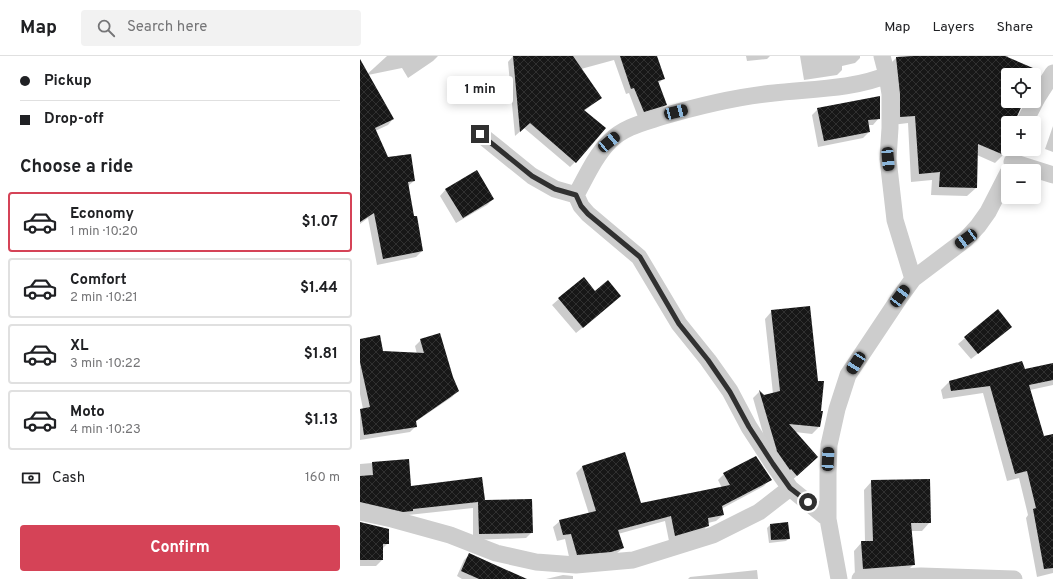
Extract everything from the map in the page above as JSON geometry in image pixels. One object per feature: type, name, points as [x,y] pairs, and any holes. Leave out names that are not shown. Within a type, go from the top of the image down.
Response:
[{"type":"street","points":[[882,56],[890,94],[888,159],[895,220],[913,279]]},
{"type":"street","points":[[1028,116],[1053,73]]},
{"type":"street","points":[[576,195],[595,161],[609,142],[622,131],[639,124],[712,103],[772,93],[868,82],[887,75]]},
{"type":"street","points":[[480,134],[532,176],[555,189],[576,195],[581,206],[588,214],[640,257],[679,324],[708,360],[730,392],[749,427],[790,488],[828,519]]},
{"type":"street","points":[[1041,172],[1053,175]]},
{"type":"street","points":[[839,579],[828,519],[829,445],[837,410],[848,375],[900,296],[913,279],[966,239],[988,212],[1001,185]]},
{"type":"street","points":[[360,512],[450,535],[496,553],[536,562],[576,565],[633,560],[713,535],[759,512],[790,488]]},
{"type":"street","points":[[860,579],[921,576],[1014,579]]},
{"type":"building","points":[[513,56],[573,56],[602,98],[584,110],[606,128],[576,163],[530,123],[520,132]]},
{"type":"building","points":[[620,56],[657,56],[665,79],[658,81],[667,105],[644,112],[634,88],[631,89]]},
{"type":"building","points":[[1005,56],[1033,68],[1001,68],[1001,108],[1021,108],[1017,116],[1001,116],[1001,154],[978,144],[977,188],[939,187],[940,172],[919,174],[915,116],[900,117],[900,94],[896,57]]},
{"type":"building","points":[[360,59],[394,119],[375,128],[388,157],[411,154],[415,181],[408,182],[414,216],[417,216],[423,251],[383,259],[374,213],[360,222]]},
{"type":"building","points":[[880,96],[880,119],[868,120],[870,132],[824,141],[817,108]]},
{"type":"building","points":[[477,170],[494,199],[463,218],[445,189]]},
{"type":"building","points":[[584,277],[595,291],[608,280],[621,296],[583,328],[558,298]]},
{"type":"building","points":[[810,306],[818,381],[824,381],[821,411],[823,411],[820,427],[789,424],[818,457],[797,476],[791,469],[790,470],[776,450],[777,451],[759,390],[764,395],[780,391],[771,310]]},
{"type":"building","points":[[998,309],[1012,327],[978,354],[964,337]]},
{"type":"building","points":[[440,333],[453,377],[459,391],[416,421],[417,427],[364,435],[360,409],[370,407],[360,362],[360,339],[380,335],[383,351],[424,353],[420,339]]},
{"type":"building","points":[[1022,361],[1025,369],[1053,363],[1053,380],[1029,385],[1044,436],[1053,434],[1053,568],[1044,569],[1033,509],[1036,508],[1027,471],[1015,474],[990,386],[951,391],[949,381]]},
{"type":"building","points":[[625,452],[641,503],[730,485],[723,473],[756,456],[772,480],[722,506],[724,515],[708,518],[709,526],[675,536],[671,516],[618,530],[624,548],[611,552],[577,555],[571,534],[563,535],[559,520],[596,511],[582,466]]},
{"type":"building","points":[[409,459],[411,486],[482,477],[485,500],[532,499],[533,533],[479,534],[478,502],[413,509],[413,511],[403,512],[360,502],[360,476],[373,475],[372,462]]},
{"type":"building","points":[[930,479],[931,523],[911,523],[915,565],[863,569],[861,541],[873,541],[871,480]]},
{"type":"building","points":[[360,522],[389,529],[389,544],[383,544],[383,560],[360,560]]},
{"type":"building","points":[[788,522],[790,539],[771,540],[770,524]]},
{"type":"building","points":[[469,553],[527,579],[479,579],[461,571]]},
{"type":"route","points":[[480,134],[532,176],[555,189],[576,195],[581,206],[588,214],[640,257],[679,324],[708,360],[730,392],[749,427],[773,464],[790,488],[808,502]]}]
